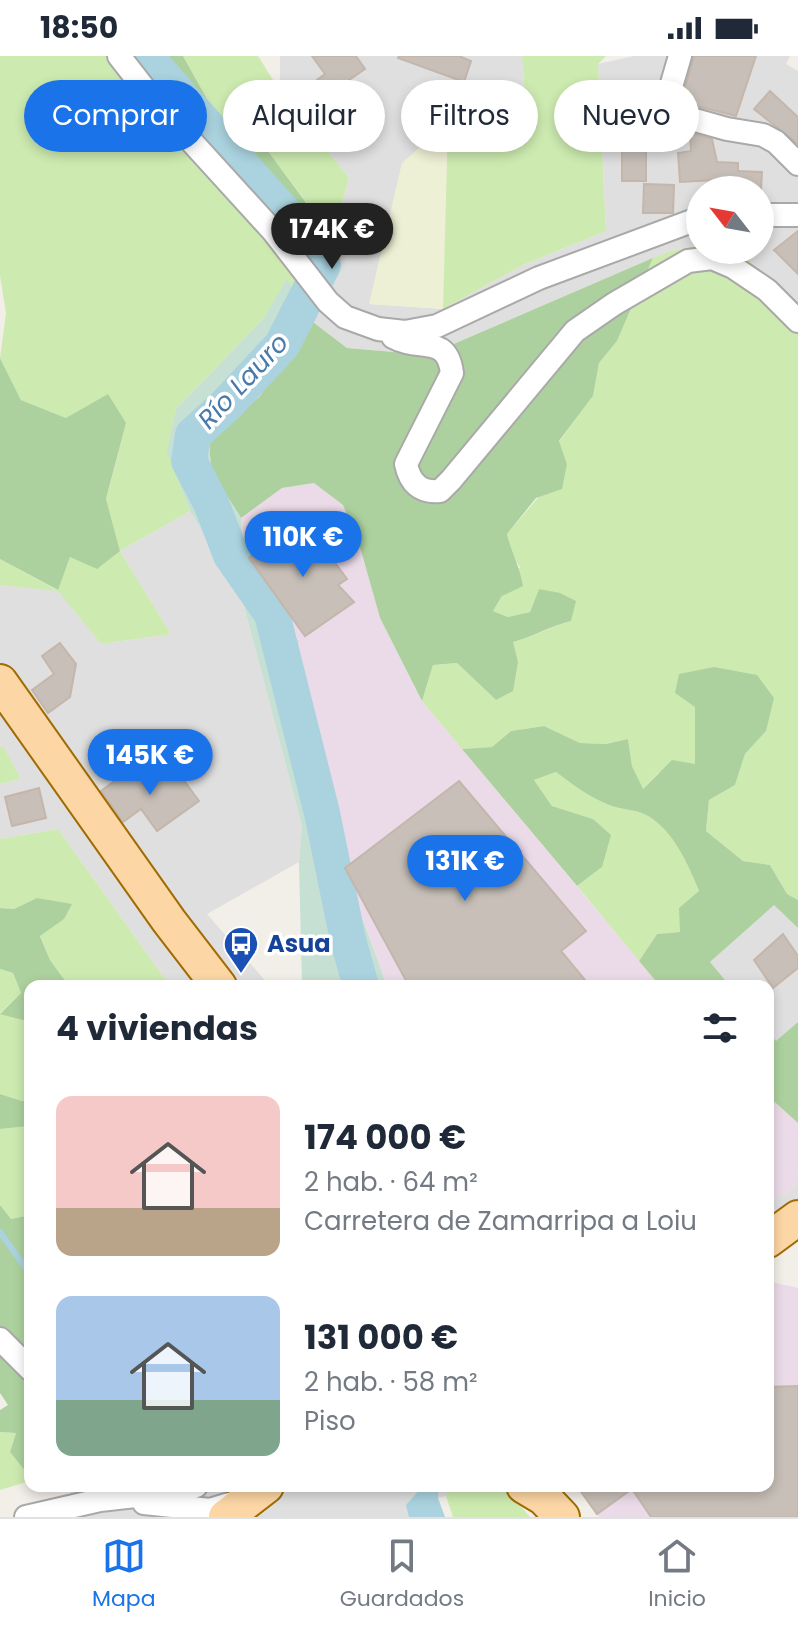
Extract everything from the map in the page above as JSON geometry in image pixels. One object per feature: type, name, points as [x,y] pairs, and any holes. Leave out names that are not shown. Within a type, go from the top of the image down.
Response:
[{"type":"main road","points":[[0,682],[214,980]]},
{"type":"main road","points":[[774,1222],[798,1211]]},
{"type":"main road","points":[[774,1236],[798,1218]]},
{"type":"street","points":[[119,56],[151,97],[273,231],[328,302],[345,317],[404,343],[437,347],[450,360],[452,373],[406,464],[416,486],[430,492],[440,491],[451,480],[575,331],[614,304],[688,261],[712,258],[733,267],[767,290],[798,321]]},
{"type":"street","points":[[680,56],[666,104],[670,113],[727,129],[763,135],[776,142],[798,164]]},
{"type":"street","points":[[774,215],[798,215]]},
{"type":"street","points":[[378,329],[405,332],[437,326],[539,278],[686,223]]},
{"type":"street","points":[[0,1339],[24,1363]]},
{"type":"street","points":[[138,1506],[165,1492]]},
{"type":"street","points":[[189,1492],[230,1499]]},
{"type":"street","points":[[27,1517],[100,1500],[196,1510],[230,1499]]},
{"type":"shaded area","points":[[280,56],[522,56],[524,80],[401,80],[401,152],[415,152],[402,164],[370,304],[443,309],[523,265],[606,231],[602,152],[699,152],[699,80],[599,80],[598,64],[634,56],[790,56],[786,64],[798,71],[798,304],[791,303],[753,264],[774,264],[774,176],[686,176],[686,248],[670,251],[428,355],[347,348],[309,319],[349,178],[328,152],[385,152],[385,80],[280,80]]},
{"type":"shaded area","points":[[315,483],[343,505],[360,547],[380,618],[422,701],[655,980],[385,980],[344,868],[288,648],[299,640],[243,557],[241,518],[282,488]]},
{"type":"shaded area","points":[[190,511],[240,591],[302,826],[299,862],[207,914],[265,980],[166,980],[58,829],[0,839],[0,784],[21,779],[3,747],[0,747],[0,585],[58,590],[101,644],[171,634],[120,551]]},
{"type":"shaded area","points":[[774,904],[798,928],[798,1022],[776,1042],[774,980],[725,980],[710,962]]},
{"type":"shaded area","points":[[774,1101],[798,1123],[798,1174],[794,1188],[774,1200]]},
{"type":"shaded area","points":[[798,1174],[798,1238],[774,1240],[774,1200],[794,1188]]},
{"type":"shaded area","points":[[774,1282],[798,1288],[798,1517],[599,1517],[597,1514],[629,1492],[774,1492]]},
{"type":"shaded area","points":[[71,1492],[447,1492],[446,1496],[438,1498],[414,1517],[74,1517]]},
{"type":"green space","points":[[0,56],[133,56],[151,80],[24,80],[24,152],[207,152],[207,144],[298,249],[332,237],[269,152],[328,152],[349,178],[309,319],[287,279],[264,318],[176,409],[168,451],[190,511],[120,551],[106,500],[126,423],[66,418],[21,400],[0,358],[6,313],[0,276]]},
{"type":"green space","points":[[133,56],[183,56],[196,80],[151,80]]},
{"type":"green space","points":[[183,56],[258,56],[273,80],[223,80],[223,117],[207,99],[207,80],[196,80]]},
{"type":"green space","points":[[522,56],[606,56],[598,64],[599,80],[554,80],[554,152],[602,152],[606,231],[523,265],[443,309],[447,152],[538,152],[538,80],[524,80]]},
{"type":"green space","points":[[207,99],[223,117],[223,152],[269,152],[332,238],[298,249],[207,144]]},
{"type":"green space","points":[[414,152],[447,152],[443,309],[369,304],[402,163]]},
{"type":"green space","points":[[686,248],[686,264],[753,264],[798,311],[798,900],[787,894],[770,865],[743,861],[706,831],[709,800],[735,785],[745,754],[766,731],[695,706],[695,764],[658,773],[642,790],[632,766],[628,739],[606,744],[580,743],[544,726],[511,731],[492,747],[462,749],[422,701],[433,665],[457,663],[496,700],[518,662],[512,642],[571,621],[539,589],[530,612],[508,617],[493,611],[520,567],[512,556],[507,534],[567,464],[559,442],[593,396],[599,363],[617,341],[653,258]]},
{"type":"green space","points":[[653,258],[617,341],[599,363],[593,396],[559,441],[567,464],[562,489],[536,498],[507,534],[523,586],[502,596],[493,611],[508,617],[530,612],[539,589],[560,593],[576,601],[571,621],[513,642],[518,662],[513,691],[496,700],[457,663],[433,665],[422,701],[380,618],[360,547],[343,505],[314,483],[282,488],[241,518],[211,471],[209,438],[260,396],[309,319],[347,348],[428,355]]},
{"type":"green space","points":[[287,278],[309,319],[260,396],[209,438],[211,472],[241,518],[243,557],[299,641],[288,648],[344,868],[385,980],[302,980],[299,862],[302,826],[240,591],[190,511],[167,451],[176,409],[264,318]]},
{"type":"green space","points":[[0,358],[21,400],[66,418],[108,394],[126,423],[106,499],[120,551],[97,569],[70,557],[58,590],[0,559]]},
{"type":"green space","points":[[120,551],[171,634],[101,644],[58,591],[0,585],[0,559],[57,590],[70,557]]},
{"type":"green space","points":[[714,667],[757,675],[774,698],[766,731],[745,754],[735,785],[709,800],[706,831],[743,861],[770,865],[787,894],[798,900],[798,928],[774,905],[710,962],[725,980],[655,980],[639,961],[657,934],[680,932],[679,908],[699,891],[685,859],[672,838],[656,821],[602,802],[556,772],[534,780],[552,806],[593,819],[611,835],[602,867],[577,886],[462,749],[492,747],[511,731],[544,726],[580,743],[606,744],[628,739],[632,766],[643,789],[672,760],[695,764],[695,707],[675,693],[679,674]]},
{"type":"green space","points":[[3,746],[21,779],[0,784],[0,747]]},
{"type":"green space","points":[[556,772],[602,802],[642,813],[656,821],[679,848],[690,870],[699,891],[680,932],[657,934],[639,961],[577,886],[602,867],[593,819],[552,806],[534,780]]},
{"type":"green space","points":[[58,829],[166,980],[65,980],[50,960],[40,935],[64,919],[38,898],[14,909],[0,908],[0,839]]},
{"type":"green space","points":[[37,898],[72,904],[64,919],[40,936],[50,960],[65,980],[24,980],[24,1020],[0,1014],[21,993],[13,973],[0,969],[0,908],[14,909]]},
{"type":"green space","points":[[0,969],[13,973],[21,993],[0,1013]]},
{"type":"green space","points":[[0,1013],[24,1020],[24,1101],[0,1094]]},
{"type":"green space","points":[[798,1022],[798,1123],[774,1101],[774,1039],[776,1041]]},
{"type":"green space","points":[[0,1094],[24,1101],[24,1127],[0,1129]]},
{"type":"green space","points":[[24,1127],[24,1216],[11,1219],[0,1205],[0,1129]]},
{"type":"green space","points":[[0,1205],[11,1219],[24,1216],[24,1470],[10,1452],[16,1433],[0,1432],[0,1410],[8,1405],[0,1393]]},
{"type":"green space","points":[[0,1432],[16,1433],[10,1452],[24,1470],[24,1483],[0,1490]]},
{"type":"green space","points":[[447,1492],[505,1492],[530,1517],[453,1517]]},
{"type":"water","points":[[418,1492],[438,1492],[445,1517],[409,1517],[406,1505]]},
{"type":"building","points":[[312,56],[356,56],[365,69],[349,80],[317,80],[325,74]]},
{"type":"building","points":[[459,56],[471,61],[465,80],[458,80],[398,58]]},
{"type":"building","points":[[694,56],[756,56],[736,116],[699,107],[699,80],[687,80]]},
{"type":"building","points":[[770,91],[798,117],[798,144],[754,109]]},
{"type":"building","points":[[699,135],[712,139],[717,162],[738,163],[738,171],[762,172],[762,176],[686,176],[686,182],[680,182],[678,153],[699,152]]},
{"type":"building","points":[[622,152],[646,152],[646,181],[622,181]]},
{"type":"building","points":[[644,184],[674,185],[673,213],[643,213]]},
{"type":"building","points":[[798,231],[798,274],[774,250]]},
{"type":"building","points":[[294,525],[311,544],[317,538],[347,579],[338,585],[354,602],[305,636],[249,558]]},
{"type":"building","points":[[60,643],[76,664],[70,697],[48,713],[32,690],[54,674],[42,656]]},
{"type":"building","points":[[135,766],[150,785],[174,767],[199,801],[157,831],[141,809],[123,822],[101,791]]},
{"type":"building","points":[[459,781],[586,931],[561,951],[585,980],[406,980],[345,868]]},
{"type":"building","points":[[39,788],[46,818],[12,826],[5,797]]},
{"type":"building","points":[[783,934],[798,956],[798,968],[774,987],[774,980],[768,980],[754,960]]},
{"type":"building","points":[[798,1386],[798,1517],[651,1517],[634,1492],[774,1492],[774,1387]]},
{"type":"building","points":[[581,1492],[628,1492],[597,1514]]},
{"type":"waterway","name":"Río Lauro","points":[[145,56],[282,211],[323,265],[282,345],[193,435],[189,461],[211,503],[231,555],[272,614],[322,813],[359,980]]},
{"type":"waterway","points":[[0,1232],[24,1266]]},
{"type":"place","name":"Asua","points":[[241,975]]}]
